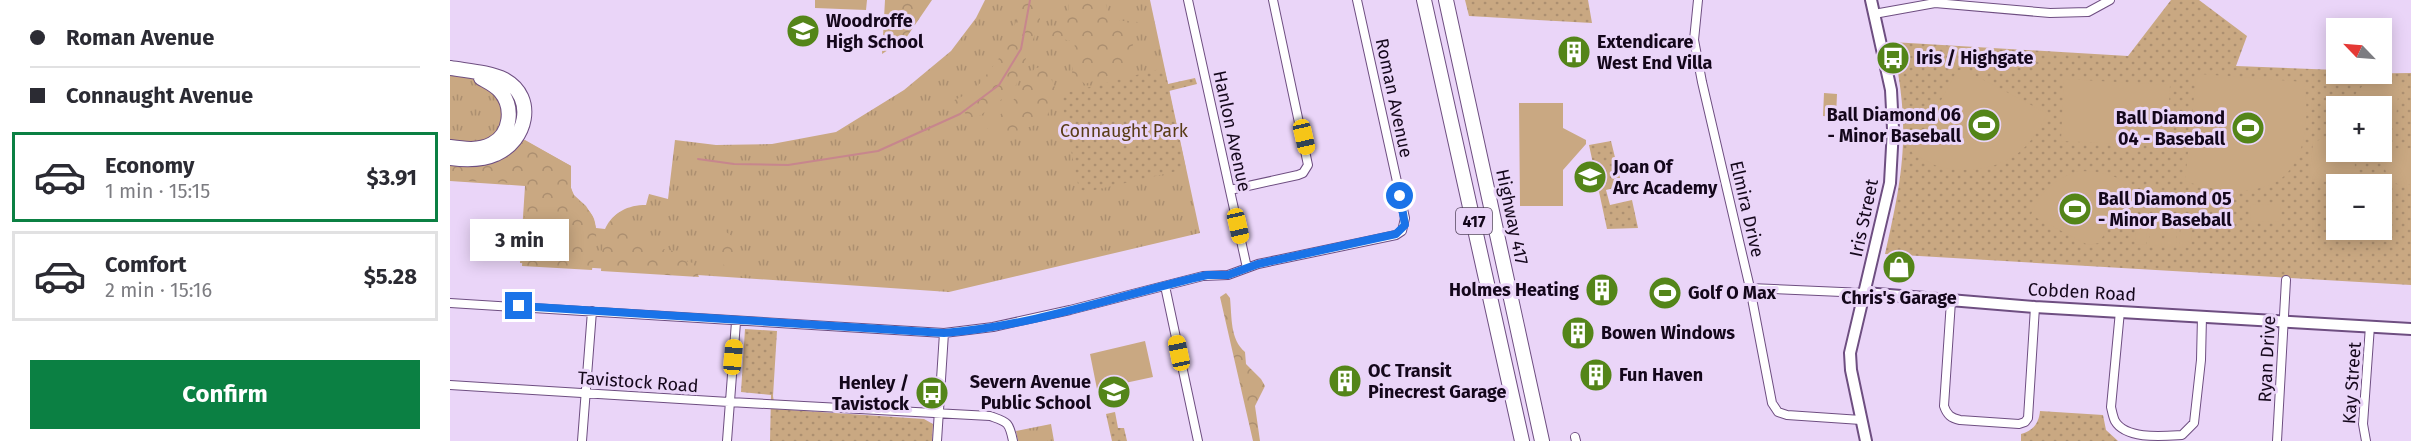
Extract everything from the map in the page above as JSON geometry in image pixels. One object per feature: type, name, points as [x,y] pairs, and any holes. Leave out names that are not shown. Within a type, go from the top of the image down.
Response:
[{"type":"highway","name":"417","points":[[1424,0],[1522,441]]},
{"type":"highway","name":"Highway 417","points":[[1446,0],[1542,441]]},
{"type":"highway","points":[[450,68],[497,77],[515,88],[524,106],[524,124],[514,142],[498,154],[480,158],[450,158]]},
{"type":"highway","points":[[450,147],[473,149],[490,145],[504,133],[509,119],[508,107],[498,89],[468,72]]},
{"type":"street","name":"Hanlon Avenue","points":[[1188,0],[1247,268]]},
{"type":"street","points":[[1230,190],[1298,175],[1308,165],[1273,0]]},
{"type":"street","name":"Roman Avenue","points":[[1247,268],[1402,231],[1405,218],[1357,0]]},
{"type":"street","name":"Elmira Drive","points":[[1698,0],[1694,40],[1750,288],[1772,403],[1778,411],[1787,415],[1861,420]]},
{"type":"street","name":"Iris Street","points":[[1866,441],[1851,370],[1850,352],[1890,183],[1893,129],[1891,90],[1871,0]]},
{"type":"street","points":[[1874,14],[1935,1],[2050,13],[2088,12],[2110,0]]},
{"type":"street","points":[[450,303],[944,333],[1004,324],[1207,275],[1228,275],[1247,268]]},
{"type":"street","name":"Ryan Drive","points":[[2277,441],[2286,280]]},
{"type":"street","points":[[1165,286],[1198,441]]},
{"type":"street","name":"Cobden Road","points":[[1750,288],[1865,293],[2035,307],[2411,329]]},
{"type":"street","points":[[1951,301],[1944,406],[1947,414],[1960,420],[2019,423],[2025,422],[2028,418],[2035,307]]},
{"type":"street","points":[[582,441],[592,311]]},
{"type":"street","points":[[2120,311],[2111,407],[2115,422],[2127,432],[2167,435],[2182,435],[2194,423],[2201,360],[2202,316]]},
{"type":"street","points":[[727,441],[736,322]]},
{"type":"street","name":"Kay Street","points":[[2366,441],[2363,424],[2370,326]]},
{"type":"street","points":[[937,441],[944,333]]},
{"type":"street","name":"Tavistock Road","points":[[450,385],[990,416],[1002,418],[1008,423],[1013,441]]},
{"type":"green space","points":[[815,0],[867,0],[866,10],[815,8]]},
{"type":"green space","points":[[885,0],[932,0],[906,38],[882,54]]},
{"type":"green space","points":[[985,0],[1150,0],[1200,233],[949,292],[520,263],[525,186],[450,181],[450,74],[502,84],[508,88],[520,107],[515,135],[571,166],[571,188],[574,195],[586,206],[593,217],[596,228],[605,229],[612,218],[622,211],[633,206],[646,205],[649,194],[668,199],[675,140],[716,145],[772,144],[836,132],[904,90],[951,51],[976,18]]},
{"type":"green space","points":[[1022,0],[1039,0],[1040,21],[1014,90],[974,120],[950,102],[974,91],[1009,45]]},
{"type":"green space","points":[[1069,0],[1105,0],[1109,20],[1138,22],[1131,53],[1132,67],[1085,84],[1072,73],[1075,42],[1050,36],[1069,10]]},
{"type":"green space","points":[[1465,0],[1588,0],[1592,23],[1469,16]]},
{"type":"green space","points":[[2171,0],[2199,0],[2247,36],[2236,66],[2326,70],[2326,84],[2392,84],[2392,73],[2411,73],[2411,285],[1885,254],[1897,198],[1903,149],[1902,99],[1892,42],[2128,56]]},
{"type":"green space","points":[[1046,67],[1056,90],[1045,122],[998,137],[987,128],[1010,105],[1035,68]]},
{"type":"green space","name":"Connaught Park","points":[[1164,68],[1168,84],[1195,78],[1197,84],[1169,91],[1186,169],[1086,192],[1079,189],[1064,116],[1062,94]]},
{"type":"green space","name":"Ball Diamond 06 - Minor Baseball","points":[[1963,69],[2048,114],[2026,146],[1999,164],[1978,169],[1957,170],[1937,166],[1912,153],[1957,71]]},
{"type":"green space","name":"Ball Diamond 04 - Baseball","points":[[2200,74],[2304,82],[2305,132],[2298,157],[2283,177],[2261,188],[2235,191],[2209,188],[2185,181],[2196,78]]},
{"type":"green space","points":[[2064,79],[2170,85],[2167,146],[2061,141]]},
{"type":"green space","points":[[2395,83],[2399,86],[2396,118],[2392,120],[2392,96],[2356,96],[2364,84]]},
{"type":"green space","points":[[1824,93],[1837,94],[1836,117],[1823,116]]},
{"type":"green space","points":[[1519,103],[1563,103],[1563,128],[1586,140],[1586,144],[1563,170],[1563,206],[1520,206]]},
{"type":"green space","points":[[2326,136],[2326,162],[2355,162],[2355,168],[2351,174],[2326,174],[2326,180],[2311,179],[2309,176],[2313,143]]},
{"type":"green space","points":[[525,140],[571,166],[573,194],[594,219],[596,244],[592,270],[522,266],[527,184],[450,180],[450,166],[461,167],[491,163],[509,154]]},
{"type":"green space","points":[[1611,141],[1622,186],[1606,190],[1610,205],[1632,200],[1638,228],[1607,229],[1589,145]]},
{"type":"green space","points":[[2411,148],[2411,184],[2397,184],[2392,181],[2392,174],[2386,174],[2385,164],[2392,162],[2392,151]]},
{"type":"green space","name":"Ball Diamond 05 - Minor Baseball","points":[[2079,171],[2106,174],[2131,186],[2099,243],[2088,245],[2031,215],[2038,199],[2049,187],[2062,178]]},
{"type":"green space","points":[[2251,204],[2281,205],[2280,222],[2250,221]]},
{"type":"green space","points":[[620,212],[624,216],[623,227],[628,232],[646,233],[648,250],[673,251],[678,259],[693,263],[699,277],[601,271],[606,231],[614,217]]},
{"type":"green space","points":[[2136,219],[2148,220],[2146,245],[2135,244]]},
{"type":"green space","points":[[2151,220],[2163,221],[2161,246],[2149,245]]},
{"type":"green space","points":[[2166,221],[2177,222],[2176,247],[2164,246]]},
{"type":"green space","points":[[2181,222],[2192,223],[2191,248],[2179,247]]},
{"type":"green space","points":[[722,229],[733,237],[737,253],[732,271],[729,271],[722,263]]},
{"type":"green space","points":[[1226,293],[1230,298],[1234,334],[1245,352],[1246,364],[1265,386],[1255,406],[1260,441],[1253,441],[1220,297]]},
{"type":"green space","points":[[745,329],[777,331],[773,396],[775,409],[924,419],[933,424],[932,441],[770,441],[771,395],[741,392]]},
{"type":"green space","points":[[1145,341],[1153,377],[1097,389],[1090,354]]},
{"type":"green space","points":[[2040,411],[2103,415],[2106,430],[2118,441],[2021,441],[2021,434],[2035,426]]},
{"type":"green space","points":[[1115,412],[1118,428],[1124,428],[1127,441],[1112,441],[1106,414]]},
{"type":"green space","points":[[1051,424],[1054,441],[1018,441],[1016,431]]},
{"type":"waterway","points":[[698,159],[734,164],[788,165],[878,151],[960,114],[999,85],[1021,49],[1030,0]]},
{"type":"place","name":"Woodroffe High School","points":[[803,31]]},
{"type":"place","name":"Extendicare West End Villa","points":[[1574,52]]},
{"type":"place","name":"Iris / Highgate","points":[[1893,58]]},
{"type":"place","name":"Ball Diamond 06 - Minor Baseball","points":[[1984,125]]},
{"type":"place","name":"Ball Diamond 04 - Baseball","points":[[2248,128]]},
{"type":"place","name":"Joan Of Arc Academy","points":[[1590,177]]},
{"type":"place","name":"Ball Diamond 05 - Minor Baseball","points":[[2075,209]]},
{"type":"place","name":"Chris's Garage","points":[[1899,267]]},
{"type":"place","name":"Holmes Heating","points":[[1602,290]]},
{"type":"place","name":"Golf O Max","points":[[1665,293]]},
{"type":"place","name":"Bowen Windows","points":[[1578,333]]},
{"type":"place","name":"Fun Haven","points":[[1596,375]]},
{"type":"place","name":"OC Transit Pinecrest Garage","points":[[1345,381]]},
{"type":"place","name":"Severn Avenue Public School","points":[[1114,392]]},
{"type":"place","name":"Henley / Tavistock","points":[[932,393]]},
{"type":"route","points":[[519,306],[736,322],[944,333],[966,331],[1070,310],[1207,275],[1228,275],[1258,264],[1396,234],[1402,231],[1405,225],[1400,196]]}]
